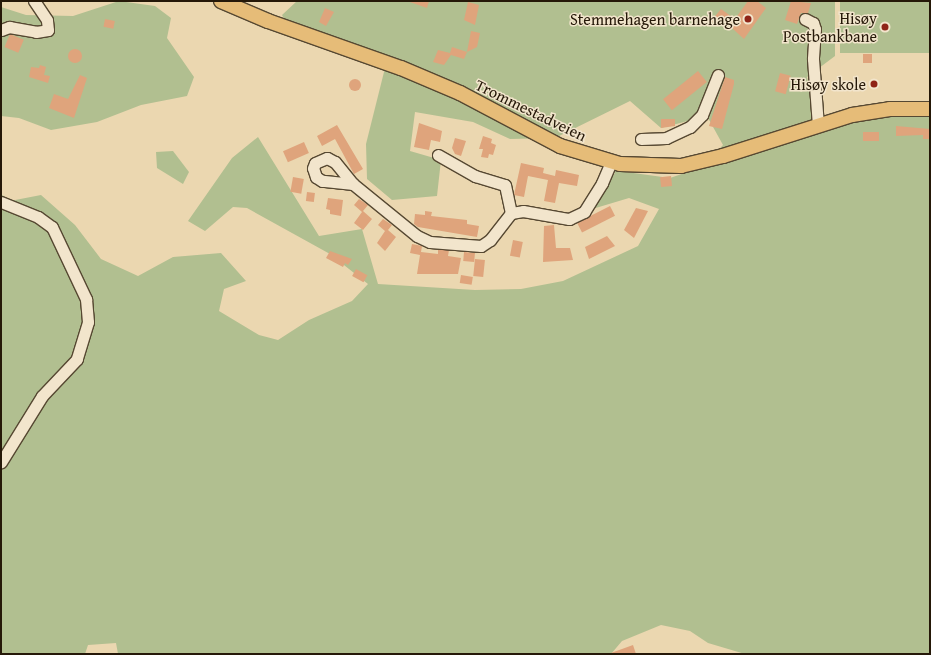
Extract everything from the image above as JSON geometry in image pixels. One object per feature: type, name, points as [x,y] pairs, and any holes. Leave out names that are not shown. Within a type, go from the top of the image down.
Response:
[{"type":"main road","name":"Trommestadveien","points":[[221,1],[268,21],[401,68],[460,94],[560,146],[611,162],[641,167],[686,165],[723,156],[818,124],[872,111],[930,109]]},
{"type":"street","points":[[1,30],[9,27],[36,32],[48,30],[47,20],[34,1]]},
{"type":"street","points":[[805,19],[813,23],[815,29],[813,59],[818,124]]},
{"type":"street","points":[[641,139],[666,138],[690,127],[702,115],[718,75]]},
{"type":"street","points":[[353,184],[417,236],[430,242],[481,246],[490,240],[510,212],[505,185],[475,176],[438,154]]},
{"type":"street","points":[[510,212],[523,211],[569,219],[577,216],[592,202],[611,162]]},
{"type":"street","points":[[1,202],[38,217],[52,226],[86,298],[88,322],[77,360],[42,396],[1,462]]},
{"type":"green space","points":[[119,1],[155,6],[171,18],[167,38],[194,77],[187,96],[141,105],[97,122],[51,130],[19,118],[1,116],[1,7],[26,15],[73,16]]},
{"type":"green space","points":[[297,1],[835,1],[835,56],[807,77],[814,111],[833,127],[879,116],[930,113],[930,654],[745,654],[708,643],[690,631],[661,625],[622,641],[611,654],[118,654],[116,643],[88,645],[85,654],[1,654],[1,194],[10,201],[41,195],[75,225],[101,259],[138,276],[173,257],[221,253],[246,281],[224,289],[219,311],[259,335],[278,340],[309,320],[352,301],[368,284],[330,254],[247,208],[233,207],[205,231],[188,221],[232,158],[258,137],[319,236],[362,229],[378,284],[475,290],[521,289],[563,281],[638,246],[659,209],[629,198],[589,210],[615,173],[599,155],[626,172],[670,178],[702,167],[723,145],[707,116],[661,128],[630,101],[555,138],[510,139],[473,122],[415,112],[410,151],[441,160],[437,196],[392,200],[367,179],[366,144],[387,60],[289,28],[282,15]]},
{"type":"green space","name":"Hisøy Postbankbane","points":[[840,1],[930,1],[930,53],[840,53]]},
{"type":"green space","points":[[173,151],[189,172],[183,184],[157,168],[156,152]]},
{"type":"building","points":[[407,1],[429,1],[427,8]]},
{"type":"building","points":[[748,1],[757,1],[766,8],[744,39],[722,19],[717,26],[711,21],[721,9],[735,19]]},
{"type":"building","points":[[791,1],[811,3],[808,13],[801,13],[797,24],[785,20]]},
{"type":"building","points":[[468,2],[479,5],[475,25],[464,20]]},
{"type":"building","points":[[325,8],[334,12],[326,26],[319,22]]},
{"type":"building","points":[[105,19],[115,21],[113,29],[103,27]]},
{"type":"building","points":[[471,31],[480,33],[477,47],[467,52]]},
{"type":"building","points":[[10,34],[24,40],[18,53],[5,47]]},
{"type":"building","points":[[452,47],[467,52],[464,59],[451,55],[444,65],[433,62],[438,50],[450,53]]},
{"type":"building","points":[[75,49],[80,51],[82,56],[80,61],[75,63],[70,61],[68,56],[70,51]]},
{"type":"building","points":[[863,54],[872,54],[872,63],[863,63]]},
{"type":"building","points":[[40,65],[46,67],[44,75],[50,76],[48,83],[29,77],[31,67],[39,68]]},
{"type":"building","points":[[698,71],[707,82],[672,110],[663,99]]},
{"type":"building","points":[[780,73],[791,76],[786,94],[775,91]]},
{"type":"building","points":[[80,75],[87,78],[74,118],[49,108],[54,94],[68,99]]},
{"type":"building","points":[[725,77],[734,80],[734,84],[722,129],[709,126]]},
{"type":"building","points":[[357,79],[360,80],[360,90],[353,91],[350,90],[349,83],[350,80]]},
{"type":"building","points":[[661,119],[675,119],[675,126],[661,128]]},
{"type":"building","points":[[419,123],[442,131],[440,142],[431,140],[429,150],[414,147]]},
{"type":"building","points":[[337,125],[363,169],[354,174],[335,139],[322,146],[317,136]]},
{"type":"building","points":[[896,126],[930,129],[930,139],[923,139],[923,135],[896,136]]},
{"type":"building","points":[[863,132],[879,132],[879,141],[863,141]]},
{"type":"building","points":[[483,136],[492,139],[491,143],[496,145],[493,155],[489,154],[488,158],[481,157],[483,149],[479,149]]},
{"type":"building","points":[[455,138],[466,141],[461,156],[455,154],[452,148]]},
{"type":"building","points":[[304,142],[309,153],[288,162],[283,151]]},
{"type":"building","points":[[521,163],[544,168],[543,173],[555,176],[556,170],[579,175],[577,186],[559,183],[555,203],[544,201],[548,180],[528,176],[524,197],[514,195]]},
{"type":"building","points":[[671,176],[672,186],[661,187],[660,177]]},
{"type":"building","points":[[293,177],[304,179],[301,194],[290,192]]},
{"type":"building","points":[[307,192],[315,193],[314,202],[306,201]]},
{"type":"building","points":[[328,198],[343,200],[341,216],[330,214],[330,210],[326,209]]},
{"type":"building","points":[[359,199],[368,205],[363,211],[372,219],[363,230],[354,223],[362,212],[354,205]]},
{"type":"building","points":[[610,206],[615,216],[582,233],[577,223]]},
{"type":"building","points":[[636,208],[648,211],[634,238],[624,230]]},
{"type":"building","points":[[425,211],[432,212],[431,216],[467,220],[467,224],[479,226],[477,237],[418,227],[414,224],[415,214],[425,215]]},
{"type":"building","points":[[383,219],[392,225],[388,230],[396,237],[385,251],[377,243],[385,231],[378,225]]},
{"type":"building","points":[[554,225],[556,248],[570,248],[573,260],[543,262],[544,226]]},
{"type":"building","points":[[607,236],[615,246],[589,259],[585,247]]},
{"type":"building","points":[[513,240],[523,242],[520,258],[510,256]]},
{"type":"building","points":[[412,244],[422,246],[421,252],[438,254],[438,250],[449,250],[448,256],[461,258],[458,274],[417,274],[420,255],[410,253]]},
{"type":"building","points":[[330,251],[352,259],[348,265],[345,263],[343,267],[326,258]]},
{"type":"building","points":[[464,252],[475,253],[474,262],[463,261]]},
{"type":"building","points":[[475,259],[485,260],[483,277],[473,276]]},
{"type":"building","points":[[356,269],[367,275],[363,282],[352,276]]},
{"type":"building","points":[[461,275],[473,277],[472,285],[460,283]]},
{"type":"building","points":[[633,645],[636,654],[611,654],[611,653]]},
{"type":"place","name":"Stemmehagen barnehage","points":[[748,19]]},
{"type":"place","name":"Hisøy Postbankbane","points":[[885,27]]},
{"type":"place","name":"Hisøy skole","points":[[874,84]]}]
